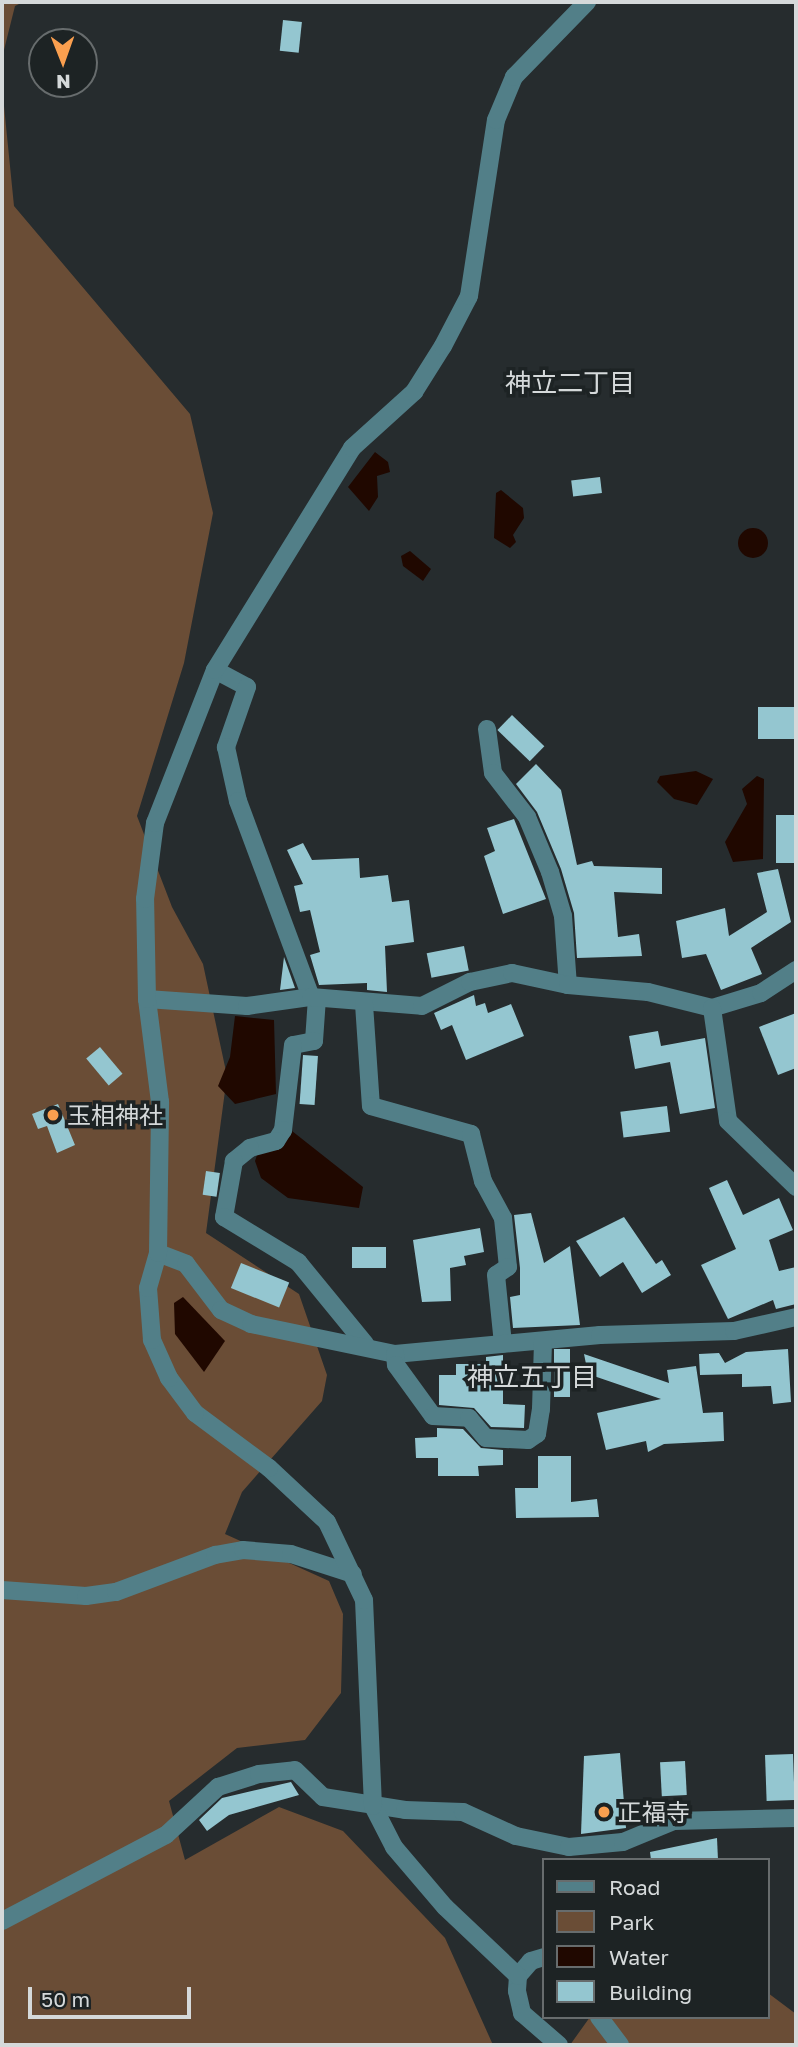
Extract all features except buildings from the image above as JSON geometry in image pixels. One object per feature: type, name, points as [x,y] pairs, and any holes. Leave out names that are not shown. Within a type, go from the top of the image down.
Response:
[{"type":"street","points":[[559,2045],[522,2013],[518,1976],[445,1908],[394,1847],[373,1806],[364,1600],[327,1521],[269,1468],[195,1412],[169,1378],[152,1340],[148,1288],[158,1253],[160,1102],[147,999],[145,899],[155,823],[215,670],[352,448],[414,392],[443,346],[469,296],[496,120],[514,77],[587,2]]},
{"type":"street","points":[[215,670],[247,687],[226,747],[238,802],[314,998],[314,1041],[293,1045],[284,1130],[276,1141],[250,1148],[234,1161],[224,1217],[298,1262],[365,1344]]},
{"type":"street","points":[[487,729],[492,773],[527,817],[550,872],[564,916],[568,985]]},
{"type":"street","points":[[147,999],[247,1006],[314,998],[364,1004],[422,1006],[470,982],[512,972],[568,985],[648,992],[712,1008],[761,993],[796,970]]},
{"type":"street","points":[[364,1004],[371,1106],[471,1134],[483,1181],[503,1218],[508,1266],[496,1275],[503,1345]]},
{"type":"street","points":[[712,1008],[729,1121],[796,1187]]},
{"type":"street","points":[[158,1253],[186,1264],[221,1310],[251,1324],[365,1344],[395,1354],[543,1340],[734,1331],[796,1317]]},
{"type":"street","points":[[395,1354],[396,1365],[433,1416],[469,1418],[486,1438],[528,1440],[537,1434],[539,1421],[543,1340]]},
{"type":"street","points":[[2,1590],[86,1596],[116,1592],[215,1555],[243,1550],[291,1554],[353,1574]]},
{"type":"street","points":[[2,1921],[166,1835],[218,1787],[259,1774],[295,1770],[323,1797],[373,1806],[463,1812],[516,1836],[569,1847],[623,1842],[674,1821],[796,1818]]},
{"type":"street","points":[[518,1976],[531,1961],[542,1958]]},
{"type":"street","points":[[600,2019],[620,2045]]},
{"type":"green space","points":[[2,2],[23,2],[15,6],[2,58]]},
{"type":"green space","points":[[2,86],[14,206],[190,414],[213,513],[184,663],[137,816],[172,907],[203,964],[227,1076],[206,1233],[299,1294],[327,1375],[322,1401],[242,1492],[225,1534],[329,1581],[343,1614],[341,1693],[305,1740],[237,1748],[169,1801],[185,1860],[279,1807],[343,1831],[445,1938],[493,2045],[2,2045]]},
{"type":"green space","points":[[770,1994],[796,2014],[796,2045],[570,2045],[589,2019],[770,2019]]},
{"type":"water","points":[[375,452],[388,462],[390,472],[377,476],[378,497],[369,511],[348,487]]},
{"type":"water","points":[[501,490],[523,508],[524,518],[513,535],[516,542],[510,548],[494,538],[496,493]]},
{"type":"water","points":[[753,528],[759,529],[767,537],[767,549],[759,557],[753,558],[747,557],[739,549],[738,543],[739,537],[747,529]]},
{"type":"water","points":[[410,551],[431,569],[423,581],[403,566],[401,556]]},
{"type":"water","points":[[696,771],[713,779],[697,805],[674,799],[657,782],[660,776]]},
{"type":"water","points":[[757,776],[764,779],[763,859],[733,862],[725,842],[747,804],[742,789]]},
{"type":"water","points":[[235,1016],[274,1020],[276,1094],[235,1104],[218,1086],[230,1057]]},
{"type":"water","points":[[292,1131],[363,1187],[359,1208],[288,1198],[261,1178],[255,1161],[258,1152],[285,1142]]},
{"type":"water","points":[[183,1297],[225,1341],[204,1372],[175,1334],[174,1303]]},
{"type":"place","name":"玉相神社","points":[[53,1115]]},
{"type":"place","name":"正福寺","points":[[604,1812]]},
{"type":"district","name":"神立二丁目","points":[[570,383]]},
{"type":"district","name":"神立五丁目","points":[[532,1377]]}]
